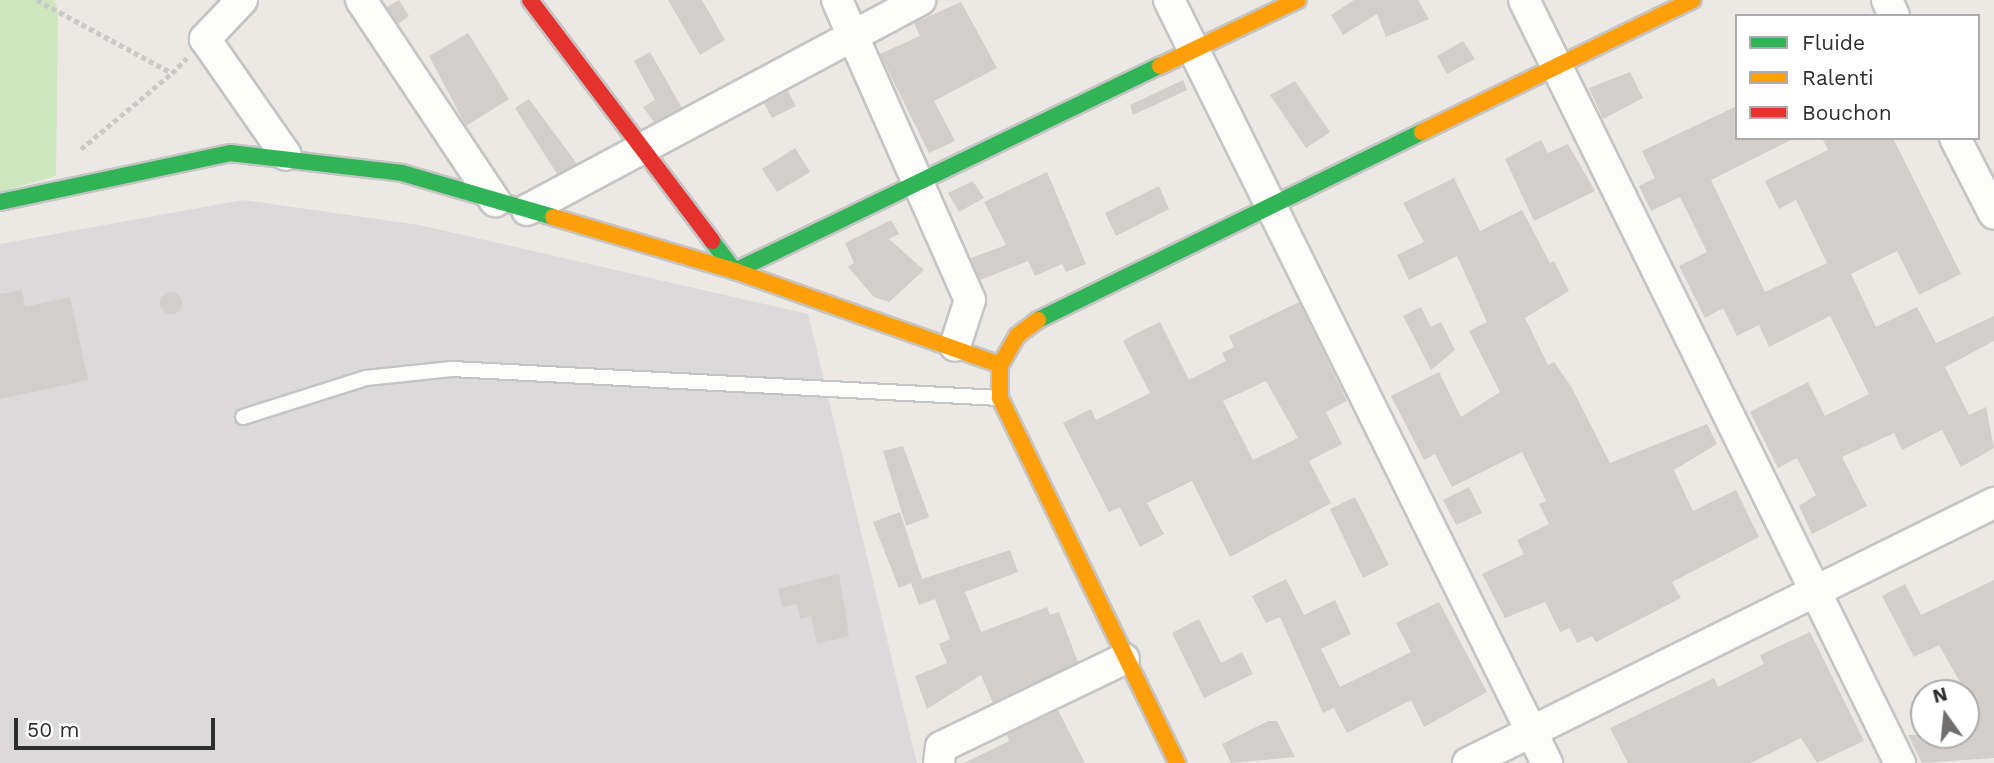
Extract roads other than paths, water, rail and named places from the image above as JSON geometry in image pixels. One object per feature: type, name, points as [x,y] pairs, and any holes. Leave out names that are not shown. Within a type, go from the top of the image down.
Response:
[{"type":"street","points":[[242,0],[205,39],[286,155]]},
{"type":"street","points":[[360,0],[495,201]]},
{"type":"street","points":[[530,0],[735,271]]},
{"type":"street","points":[[837,0],[923,185],[970,300],[955,346]]},
{"type":"street","points":[[527,210],[641,145],[921,0]]},
{"type":"street","points":[[1169,0],[1547,763]]},
{"type":"street","points":[[735,271],[923,185],[1196,53],[1298,0]]},
{"type":"street","points":[[1524,0],[1899,763]]},
{"type":"street","points":[[1177,763],[1124,659],[1000,398],[1000,365],[1017,336],[1046,314],[1693,0]]},
{"type":"street","points":[[1956,140],[1994,214]]},
{"type":"street","points":[[0,202],[179,159],[286,155],[402,173],[735,271],[955,346],[1000,365]]},
{"type":"street","points":[[1468,763],[1994,503]]},
{"type":"street","points":[[939,763],[941,747],[1124,659]]},
{"type":"lane","points":[[243,417],[366,378],[452,369],[1000,398]]}]
